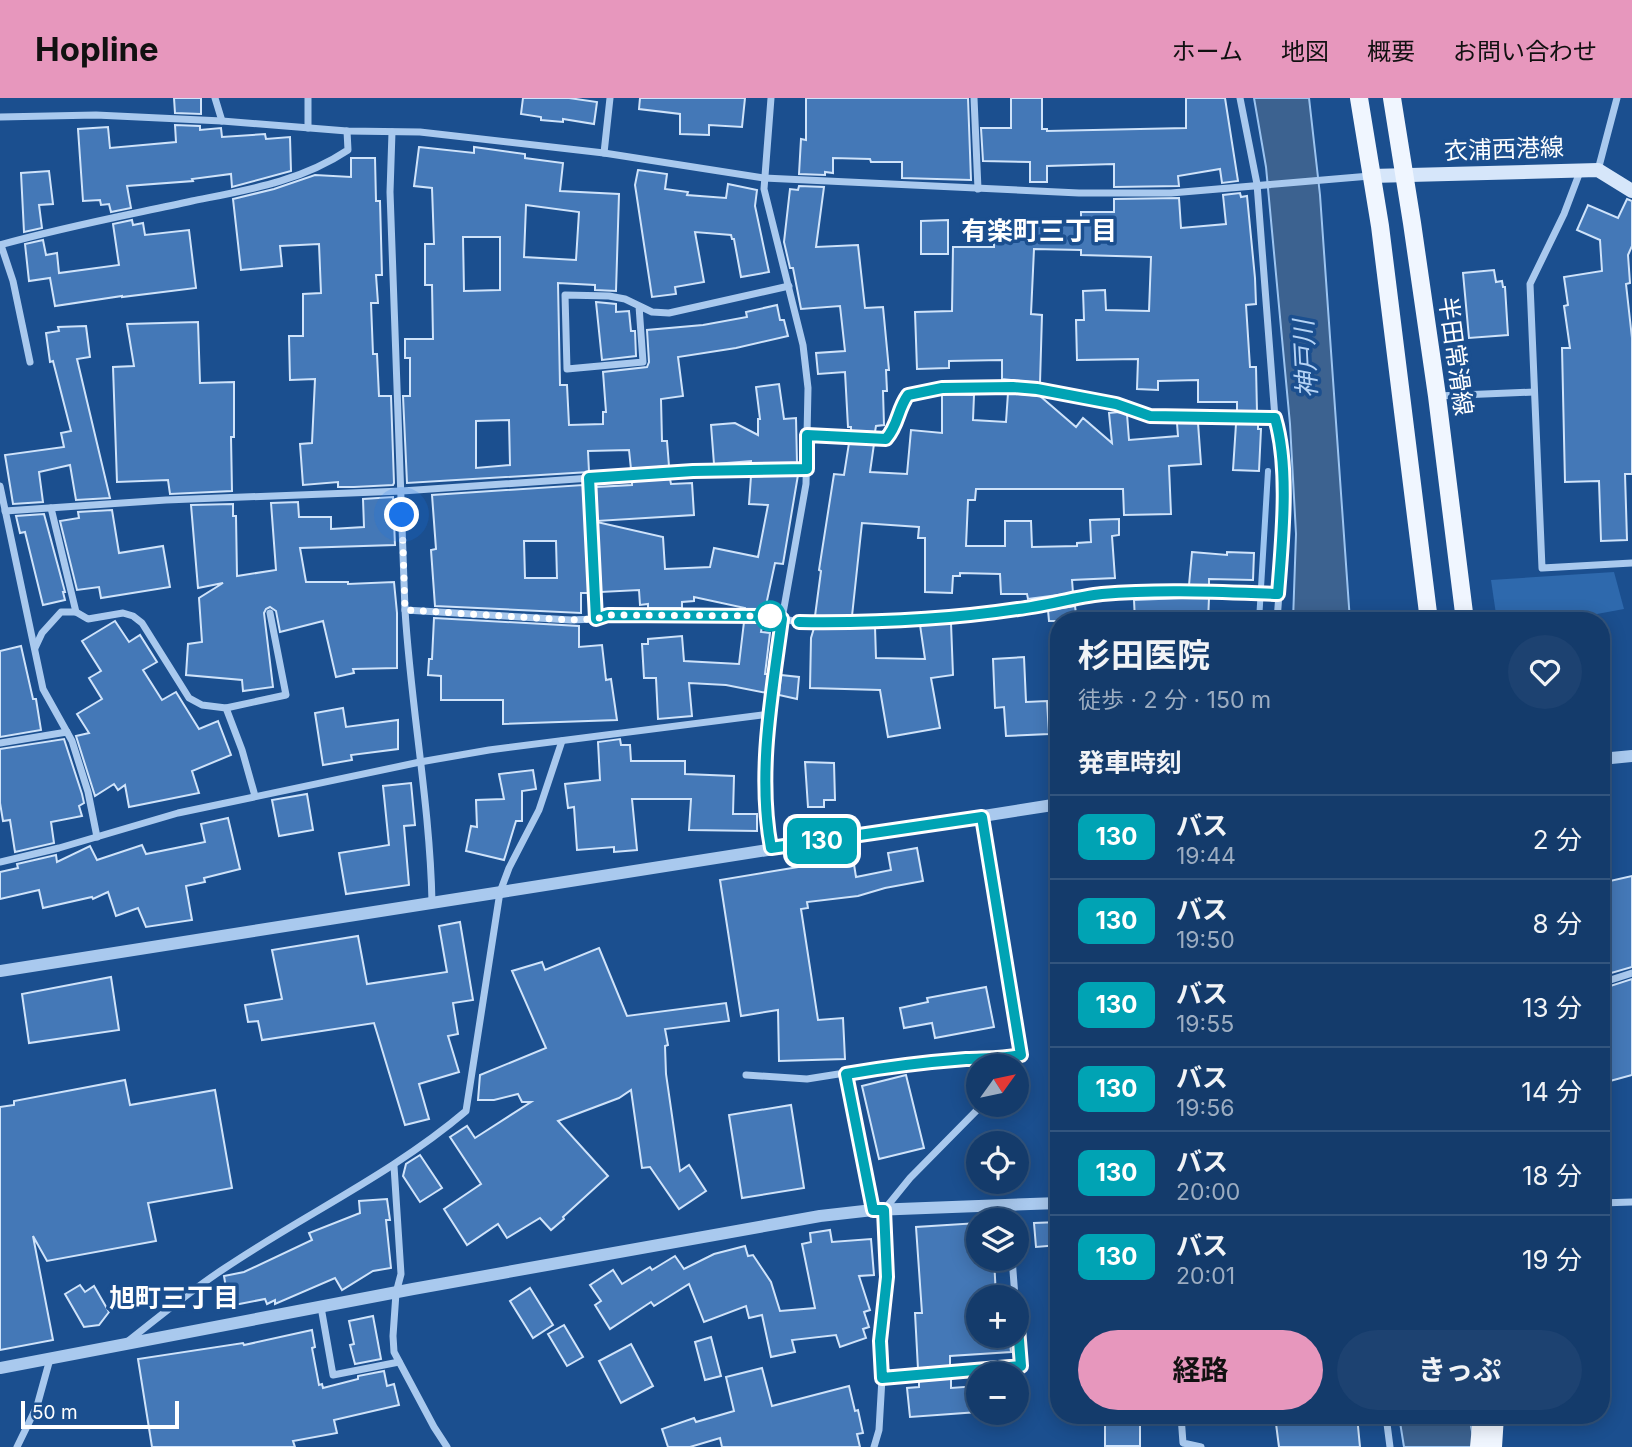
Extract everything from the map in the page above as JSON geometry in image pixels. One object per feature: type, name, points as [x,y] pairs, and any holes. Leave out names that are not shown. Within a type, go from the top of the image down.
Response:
[{"type":"main road","points":[[1359,98],[1380,226],[1428,612]]},
{"type":"main road","name":"半田常滑線","points":[[1392,98],[1437,396],[1464,612]]},
{"type":"main road","name":"衣浦西港線","points":[[1371,176],[1581,169],[1598,170],[1632,191]]},
{"type":"main road","points":[[1479,1447],[1481,1424]]},
{"type":"main road","points":[[1493,1447],[1494,1424]]},
{"type":"street","points":[[215,98],[222,121]]},
{"type":"street","points":[[308,98],[308,128]]},
{"type":"street","points":[[604,153],[610,98]]},
{"type":"street","points":[[771,98],[764,189],[803,345],[808,387],[806,484],[782,619],[770,714],[765,811],[771,848]]},
{"type":"street","points":[[974,98],[978,189]]},
{"type":"street","points":[[1240,98],[1257,184],[1275,418],[1282,440],[1283,538],[1277,612]]},
{"type":"street","points":[[1598,170],[1617,98]]},
{"type":"street","points":[[0,117],[96,115],[347,131],[420,132],[604,153],[764,178],[978,189],[1171,193],[1371,176]]},
{"type":"street","points":[[30,362],[13,281],[1,245],[42,233],[261,187],[310,172],[348,150],[347,131]]},
{"type":"street","points":[[392,132],[390,192],[408,672],[429,836],[432,902]]},
{"type":"street","points":[[1581,169],[1564,214],[1530,284],[1542,568],[1632,563]]},
{"type":"street","points":[[639,306],[643,362],[567,369],[565,295],[609,296],[625,299],[652,312],[668,313],[789,286]]},
{"type":"street","points":[[807,435],[886,439],[895,428],[902,403],[908,395],[954,387],[1037,389],[1116,404],[1150,416],[1275,418]]},
{"type":"street","points":[[1437,396],[1534,392]]},
{"type":"street","points":[[5,511],[180,499],[402,491],[693,471],[807,469]]},
{"type":"street","points":[[589,478],[596,619]]},
{"type":"street","points":[[0,486],[43,689],[72,741],[88,792],[97,837]]},
{"type":"street","points":[[51,509],[76,612]]},
{"type":"street","points":[[405,610],[571,620],[596,619],[608,615],[674,614],[767,616],[799,622],[860,622],[956,617],[1020,609],[1099,594],[1168,591],[1278,594]]},
{"type":"street","points":[[34,648],[61,612],[76,612],[88,618],[123,613],[133,616],[142,623],[189,698],[202,705],[226,708],[286,695],[270,613]]},
{"type":"street","points":[[226,708],[255,796]]},
{"type":"street","points":[[0,862],[97,837],[142,822],[419,762],[770,714]]},
{"type":"street","points":[[0,743],[67,732]]},
{"type":"street","points":[[124,1344],[224,1268],[394,1166],[466,1111],[500,892],[538,810],[562,741]]},
{"type":"street","points":[[1610,758],[1632,756]]},
{"type":"street","points":[[0,971],[1050,806]]},
{"type":"street","points":[[982,817],[1021,1054]]},
{"type":"street","points":[[1610,980],[1632,973]]},
{"type":"street","points":[[746,1075],[807,1079],[895,1065],[966,1059]]},
{"type":"street","points":[[846,1074],[879,1210],[887,1277],[880,1341],[882,1378],[879,1430],[874,1447]]},
{"type":"street","points":[[879,1210],[970,1117]]},
{"type":"street","points":[[394,1166],[401,1274],[396,1293],[394,1352],[446,1447]]},
{"type":"street","points":[[1610,1203],[1632,1202]]},
{"type":"street","points":[[0,1368],[820,1216],[879,1210],[1050,1203]]},
{"type":"street","points":[[321,1307],[333,1375],[400,1362]]},
{"type":"street","points":[[882,1378],[1021,1366],[1020,1348]]},
{"type":"street","points":[[17,1447],[37,1406],[50,1359]]},
{"type":"street","points":[[1181,1424],[1182,1443],[1202,1447]]},
{"type":"street","points":[[1387,1424],[1391,1447]]},
{"type":"shaded area","points":[[1614,572],[1624,609],[1608,612],[1496,612],[1491,580]]},
{"type":"water","name":"神戸川","points":[[1254,98],[1309,98],[1320,195],[1349,612],[1293,612],[1296,534],[1290,424],[1266,167]]},
{"type":"water","points":[[1400,1424],[1471,1424],[1475,1447],[1404,1447]]},
{"type":"building","points":[[174,98],[201,98],[201,114],[175,113]]},
{"type":"building","points":[[523,98],[569,98],[597,102],[594,124],[563,119],[563,122],[541,120],[541,117],[521,114]]},
{"type":"building","points":[[640,98],[745,98],[742,127],[709,125],[709,135],[680,134],[680,114],[639,109]]},
{"type":"building","points":[[806,98],[968,98],[971,180],[902,178],[902,162],[871,162],[870,159],[833,158],[833,173],[799,174],[801,139],[806,140]]},
{"type":"building","points":[[1011,98],[1042,98],[1042,129],[1047,131],[1186,128],[1186,98],[1225,98],[1238,181],[1222,183],[1220,169],[1178,176],[1179,186],[1114,187],[1114,164],[1047,166],[1047,182],[1030,182],[1030,162],[983,161],[981,128],[1011,128]]},
{"type":"building","points":[[175,125],[200,126],[200,130],[221,128],[222,137],[265,134],[266,139],[290,137],[291,171],[232,187],[231,174],[192,179],[193,181],[127,186],[131,208],[111,212],[109,204],[101,205],[100,200],[83,201],[78,129],[108,127],[110,148],[176,142]]},
{"type":"building","points":[[419,147],[474,153],[474,147],[525,154],[525,158],[563,163],[560,191],[619,194],[616,291],[595,290],[595,285],[558,283],[560,385],[567,385],[569,425],[603,424],[603,412],[606,412],[603,372],[647,367],[647,330],[703,325],[747,317],[746,312],[777,305],[780,320],[784,320],[788,336],[678,357],[683,396],[661,399],[662,441],[667,441],[669,466],[631,469],[629,450],[588,451],[589,472],[407,483],[403,396],[410,396],[410,358],[405,358],[405,339],[433,339],[432,285],[425,285],[425,244],[434,244],[432,188],[414,186]],"holes":[[[526,205],[579,212],[576,260],[524,257]],[[463,237],[500,237],[500,290],[464,291]],[[509,420],[510,465],[476,468],[476,421]]]},
{"type":"building","points":[[351,158],[375,158],[376,201],[380,201],[382,275],[376,275],[378,303],[371,303],[373,354],[377,354],[379,396],[391,396],[394,483],[354,487],[338,487],[338,482],[303,485],[300,444],[312,443],[315,379],[290,380],[289,336],[303,336],[303,294],[321,293],[319,244],[280,246],[282,266],[241,270],[233,199],[315,175],[351,177]]},
{"type":"building","points":[[638,170],[667,174],[665,189],[688,192],[687,195],[726,198],[728,184],[757,190],[755,206],[769,272],[741,277],[731,235],[695,232],[704,282],[675,287],[676,294],[652,297],[635,185]]},
{"type":"building","points":[[49,171],[53,204],[39,205],[42,228],[24,232],[21,173]]},
{"type":"building","points":[[799,186],[824,187],[816,247],[858,245],[865,308],[883,307],[889,370],[886,370],[887,391],[883,391],[884,425],[876,426],[875,432],[851,431],[851,427],[848,427],[845,372],[818,374],[816,353],[845,351],[840,306],[801,309],[793,268],[790,268],[784,242],[790,189],[798,190]]},
{"type":"building","points":[[1240,193],[1241,197],[1247,196],[1255,278],[1256,304],[1246,305],[1250,367],[1256,367],[1257,412],[1237,411],[1237,402],[1198,402],[1198,380],[1158,381],[1158,390],[1137,389],[1138,359],[1077,360],[1076,320],[1084,320],[1083,291],[1105,290],[1106,310],[1149,311],[1151,257],[1081,255],[1081,250],[1034,249],[1031,314],[1042,315],[1040,383],[1002,379],[1002,360],[949,361],[949,368],[917,369],[915,312],[952,311],[953,247],[994,247],[994,219],[1028,220],[1028,223],[1081,223],[1081,212],[1114,212],[1114,199],[1179,198],[1181,228],[1226,224],[1223,195]]},
{"type":"building","points":[[1627,199],[1632,201],[1632,246],[1628,255],[1630,283],[1626,284],[1632,338],[1632,474],[1625,474],[1627,540],[1601,541],[1599,481],[1565,482],[1562,348],[1570,348],[1564,306],[1568,305],[1564,277],[1602,271],[1600,240],[1577,230],[1588,205],[1618,218]]},
{"type":"building","points":[[132,220],[133,225],[143,223],[145,235],[189,230],[196,288],[55,306],[50,278],[29,281],[25,244],[43,240],[46,255],[57,253],[59,273],[119,265],[113,224]]},
{"type":"building","points":[[948,220],[948,254],[921,254],[921,221]]},
{"type":"building","points":[[1494,270],[1496,282],[1502,281],[1505,287],[1508,335],[1469,338],[1463,273]]},
{"type":"building","points":[[596,302],[616,304],[616,312],[629,311],[631,331],[635,331],[636,356],[602,360]]},
{"type":"building","points":[[198,322],[200,383],[234,382],[232,491],[170,494],[168,480],[117,482],[113,367],[134,366],[127,324]]},
{"type":"building","points":[[86,326],[90,357],[77,359],[110,498],[76,500],[70,465],[39,472],[43,502],[13,504],[5,455],[64,447],[61,433],[71,431],[53,361],[50,362],[46,333],[59,331],[58,327]]},
{"type":"building","points":[[779,384],[784,419],[796,418],[797,463],[751,464],[751,461],[714,464],[711,425],[735,423],[758,435],[760,419],[756,387]]},
{"type":"building","points":[[1008,393],[1040,396],[1076,427],[1083,418],[1112,443],[1109,413],[1127,414],[1129,440],[1178,436],[1177,423],[1198,423],[1201,464],[1169,466],[1171,514],[1124,515],[1123,489],[976,489],[975,500],[968,500],[966,546],[1005,546],[1005,521],[1031,521],[1032,547],[1077,546],[1077,543],[1091,542],[1090,520],[1119,519],[1119,535],[1112,536],[1115,578],[1072,580],[1073,593],[1028,599],[1027,594],[1001,594],[1000,574],[960,573],[960,576],[953,576],[952,593],[925,592],[925,538],[918,538],[919,527],[862,523],[852,616],[815,616],[819,570],[834,474],[844,475],[849,443],[874,444],[870,472],[907,474],[911,430],[942,433],[942,394],[974,395],[973,420],[1006,422]]},
{"type":"building","points":[[1236,424],[1258,424],[1258,429],[1261,429],[1259,471],[1233,470]]},
{"type":"building","points":[[798,475],[783,564],[775,563],[765,610],[745,609],[694,597],[694,601],[682,602],[682,608],[648,608],[648,604],[640,605],[639,590],[601,592],[597,522],[663,537],[665,569],[710,567],[714,548],[758,557],[768,505],[749,504],[751,476]]},
{"type":"building","points":[[670,479],[671,484],[692,483],[694,515],[597,521],[596,487]]},
{"type":"building","points":[[583,485],[589,593],[581,593],[581,613],[435,606],[431,550],[436,549],[432,495]],"holes":[[[524,541],[556,541],[557,578],[525,578]]]},
{"type":"building","points":[[393,497],[395,545],[300,548],[306,582],[394,582],[397,668],[353,669],[354,673],[336,677],[323,621],[280,632],[276,611],[270,607],[264,613],[273,687],[243,691],[242,680],[186,675],[188,644],[202,642],[199,598],[223,583],[198,588],[191,505],[233,504],[233,516],[236,516],[237,576],[276,570],[271,503],[298,502],[299,517],[331,517],[331,529],[364,527],[363,499]]},
{"type":"building","points":[[112,510],[119,553],[163,546],[170,587],[101,598],[99,587],[77,590],[60,521],[79,518],[78,512]]},
{"type":"building","points":[[44,514],[65,600],[43,605],[25,532],[20,533],[16,516]]},
{"type":"building","points":[[1192,552],[1227,555],[1227,552],[1254,553],[1253,580],[1209,579],[1209,586],[1189,585]]},
{"type":"building","points":[[1209,598],[1208,612],[1135,612],[1134,600]]},
{"type":"building","points":[[1075,606],[1076,612],[1050,612],[1049,621],[1048,610]]},
{"type":"building","points":[[434,618],[579,626],[579,647],[602,645],[606,680],[611,679],[617,720],[503,724],[503,700],[441,700],[441,676],[428,675],[429,659],[432,659]]},
{"type":"building","points":[[115,621],[129,642],[140,635],[157,662],[143,670],[162,700],[176,692],[199,729],[218,721],[231,755],[192,771],[199,793],[129,807],[125,785],[118,790],[114,784],[95,796],[76,736],[89,733],[77,714],[102,699],[89,678],[101,671],[82,641]]},
{"type":"building","points":[[744,622],[763,622],[761,632],[770,633],[765,674],[769,674],[767,693],[726,685],[689,683],[692,716],[658,719],[656,678],[644,678],[642,644],[648,644],[648,639],[682,636],[684,661],[739,664]]},
{"type":"building","points":[[951,623],[953,675],[931,678],[940,728],[888,737],[880,690],[810,688],[811,638],[814,628],[875,627],[876,658],[925,659],[920,625]]},
{"type":"building","points":[[21,646],[33,699],[36,699],[41,730],[0,737],[0,651]]},
{"type":"building","points":[[1024,657],[1026,702],[1047,701],[1049,734],[1006,736],[1004,707],[995,708],[993,659]]},
{"type":"building","points":[[781,675],[799,677],[797,699],[779,695]]},
{"type":"building","points":[[343,708],[346,727],[398,720],[398,749],[351,755],[352,760],[323,765],[315,713]]},
{"type":"building","points":[[64,739],[82,794],[84,803],[79,806],[82,816],[51,822],[54,843],[15,852],[10,820],[3,821],[0,803],[0,749]]},
{"type":"building","points":[[620,739],[621,745],[630,745],[631,761],[685,761],[685,774],[734,776],[733,814],[757,814],[757,831],[689,830],[691,799],[632,799],[637,850],[614,852],[614,847],[577,850],[574,807],[568,808],[565,784],[600,780],[598,742]]},
{"type":"building","points":[[805,762],[834,763],[835,800],[824,800],[824,807],[808,807]]},
{"type":"building","points":[[533,770],[536,789],[522,791],[522,821],[516,821],[504,860],[466,851],[471,826],[477,827],[476,800],[504,799],[499,774]]},
{"type":"building","points":[[411,783],[415,825],[404,826],[409,885],[346,894],[339,853],[389,845],[383,786]]},
{"type":"building","points":[[307,794],[313,830],[279,836],[272,800]]},
{"type":"building","points":[[228,818],[240,869],[204,878],[205,882],[186,886],[192,920],[146,927],[138,908],[116,916],[108,892],[93,899],[92,897],[43,908],[39,890],[0,899],[0,872],[18,868],[17,864],[56,855],[57,862],[90,846],[97,860],[142,845],[146,854],[205,842],[201,824]]},
{"type":"building","points":[[917,848],[923,881],[858,896],[807,902],[808,908],[801,909],[818,1020],[843,1018],[845,1059],[779,1061],[778,1010],[741,1016],[720,880],[853,858],[856,877],[891,870],[888,853]]},
{"type":"building","points":[[1632,876],[1632,967],[1610,973],[1610,881]]},
{"type":"building","points":[[460,922],[473,1000],[453,1003],[458,1034],[448,1036],[459,1072],[419,1084],[429,1119],[405,1125],[374,1023],[262,1040],[258,1021],[248,1022],[245,1005],[282,999],[272,950],[358,936],[367,984],[447,972],[439,926]]},
{"type":"building","points":[[599,948],[627,1016],[726,1003],[729,1021],[665,1029],[668,1045],[665,1046],[666,1074],[680,1171],[689,1165],[706,1191],[679,1209],[650,1167],[642,1168],[631,1090],[619,1098],[558,1121],[608,1176],[563,1217],[564,1219],[551,1230],[540,1218],[507,1238],[498,1224],[467,1245],[444,1209],[481,1184],[450,1137],[467,1126],[475,1138],[531,1102],[522,1102],[518,1094],[494,1100],[478,1100],[480,1075],[546,1048],[512,971],[542,962],[545,970]]},
{"type":"building","points":[[111,977],[119,1030],[29,1043],[22,994]]},
{"type":"building","points":[[1632,979],[1632,1075],[1610,1081],[1610,986]]},
{"type":"building","points":[[986,987],[994,1027],[935,1038],[932,1023],[904,1028],[900,1008],[928,1002],[927,998]]},
{"type":"building","points":[[906,1075],[924,1148],[879,1159],[862,1086]]},
{"type":"building","points":[[125,1080],[130,1105],[215,1090],[232,1188],[148,1203],[156,1241],[47,1261],[33,1236],[53,1340],[0,1350],[0,1107],[14,1105],[14,1101]]},
{"type":"building","points":[[791,1105],[804,1188],[742,1198],[729,1115]]},
{"type":"building","points":[[420,1155],[442,1188],[420,1202],[403,1176],[406,1164]]},
{"type":"building","points":[[387,1199],[390,1220],[386,1220],[391,1268],[373,1271],[342,1290],[335,1278],[275,1304],[275,1300],[267,1304],[265,1299],[229,1306],[224,1276],[244,1272],[312,1240],[309,1233],[360,1213],[359,1201]]},
{"type":"building","points":[[1050,1222],[1050,1246],[1036,1247],[1034,1223]]},
{"type":"building","points":[[966,1224],[966,1271],[995,1271],[995,1285],[966,1285],[966,1348],[1011,1348],[1011,1352],[950,1356],[950,1366],[918,1369],[915,1313],[922,1313],[916,1227]]},
{"type":"building","points":[[830,1230],[832,1242],[871,1239],[874,1275],[859,1276],[870,1310],[864,1312],[869,1327],[863,1329],[866,1338],[840,1347],[836,1335],[792,1340],[795,1352],[771,1357],[762,1315],[749,1318],[746,1306],[704,1322],[689,1284],[654,1306],[651,1302],[610,1329],[595,1305],[601,1301],[590,1285],[613,1270],[622,1284],[675,1256],[684,1269],[714,1254],[745,1246],[748,1256],[753,1255],[771,1282],[780,1311],[815,1308],[802,1244],[811,1242],[810,1233]]},
{"type":"building","points":[[80,1285],[85,1292],[94,1286],[109,1312],[99,1325],[84,1327],[65,1294]]},
{"type":"building","points":[[530,1288],[553,1325],[533,1338],[510,1301]]},
{"type":"building","points":[[373,1316],[381,1359],[355,1364],[350,1345],[354,1344],[349,1321]]},
{"type":"building","points":[[564,1325],[583,1357],[567,1366],[548,1334]]},
{"type":"building","points":[[312,1330],[315,1347],[312,1348],[319,1385],[322,1384],[323,1388],[358,1379],[358,1376],[384,1371],[387,1386],[394,1384],[399,1405],[334,1420],[337,1433],[293,1441],[295,1447],[152,1447],[138,1359],[243,1343],[244,1345]]},
{"type":"building","points":[[711,1337],[721,1376],[705,1380],[695,1342]]},
{"type":"building","points":[[631,1344],[653,1386],[621,1403],[599,1361]]},
{"type":"building","points":[[762,1368],[772,1406],[849,1386],[863,1433],[857,1434],[860,1447],[722,1447],[720,1438],[690,1447],[668,1447],[662,1429],[694,1418],[696,1422],[734,1411],[726,1377]]},
{"type":"building","points":[[951,1378],[951,1388],[966,1387],[966,1413],[910,1417],[907,1388],[919,1387],[919,1381]]},
{"type":"building","points":[[1105,1424],[1140,1424],[1140,1446],[1105,1446]]},
{"type":"building","points":[[1276,1424],[1358,1424],[1360,1447],[1279,1447]]},
{"type":"waterway","points":[[1260,612],[1268,471]]},
{"type":"bus line","name":"130","points":[[799,622],[956,617],[1020,609],[1099,594],[1168,591],[1278,594],[1283,538],[1282,440],[1275,418],[1150,416],[1116,404],[1037,389],[942,388],[908,395],[902,403],[895,428],[886,439],[807,435],[807,469],[693,471],[589,478],[596,619],[608,615],[674,614],[767,616],[782,619],[770,714],[765,811],[771,848],[982,817],[1021,1055],[1000,1059],[895,1065],[846,1074],[873,1210],[884,1210],[887,1277],[880,1341],[882,1378],[1021,1366],[1020,1348]]},
{"type":"district","name":"有楽町三丁目","points":[[1039,230]]},
{"type":"district","name":"旭町三丁目","points":[[174,1297]]},
{"type":"route","points":[[402,515],[405,610],[571,620],[596,619],[608,615],[770,616]]}]
